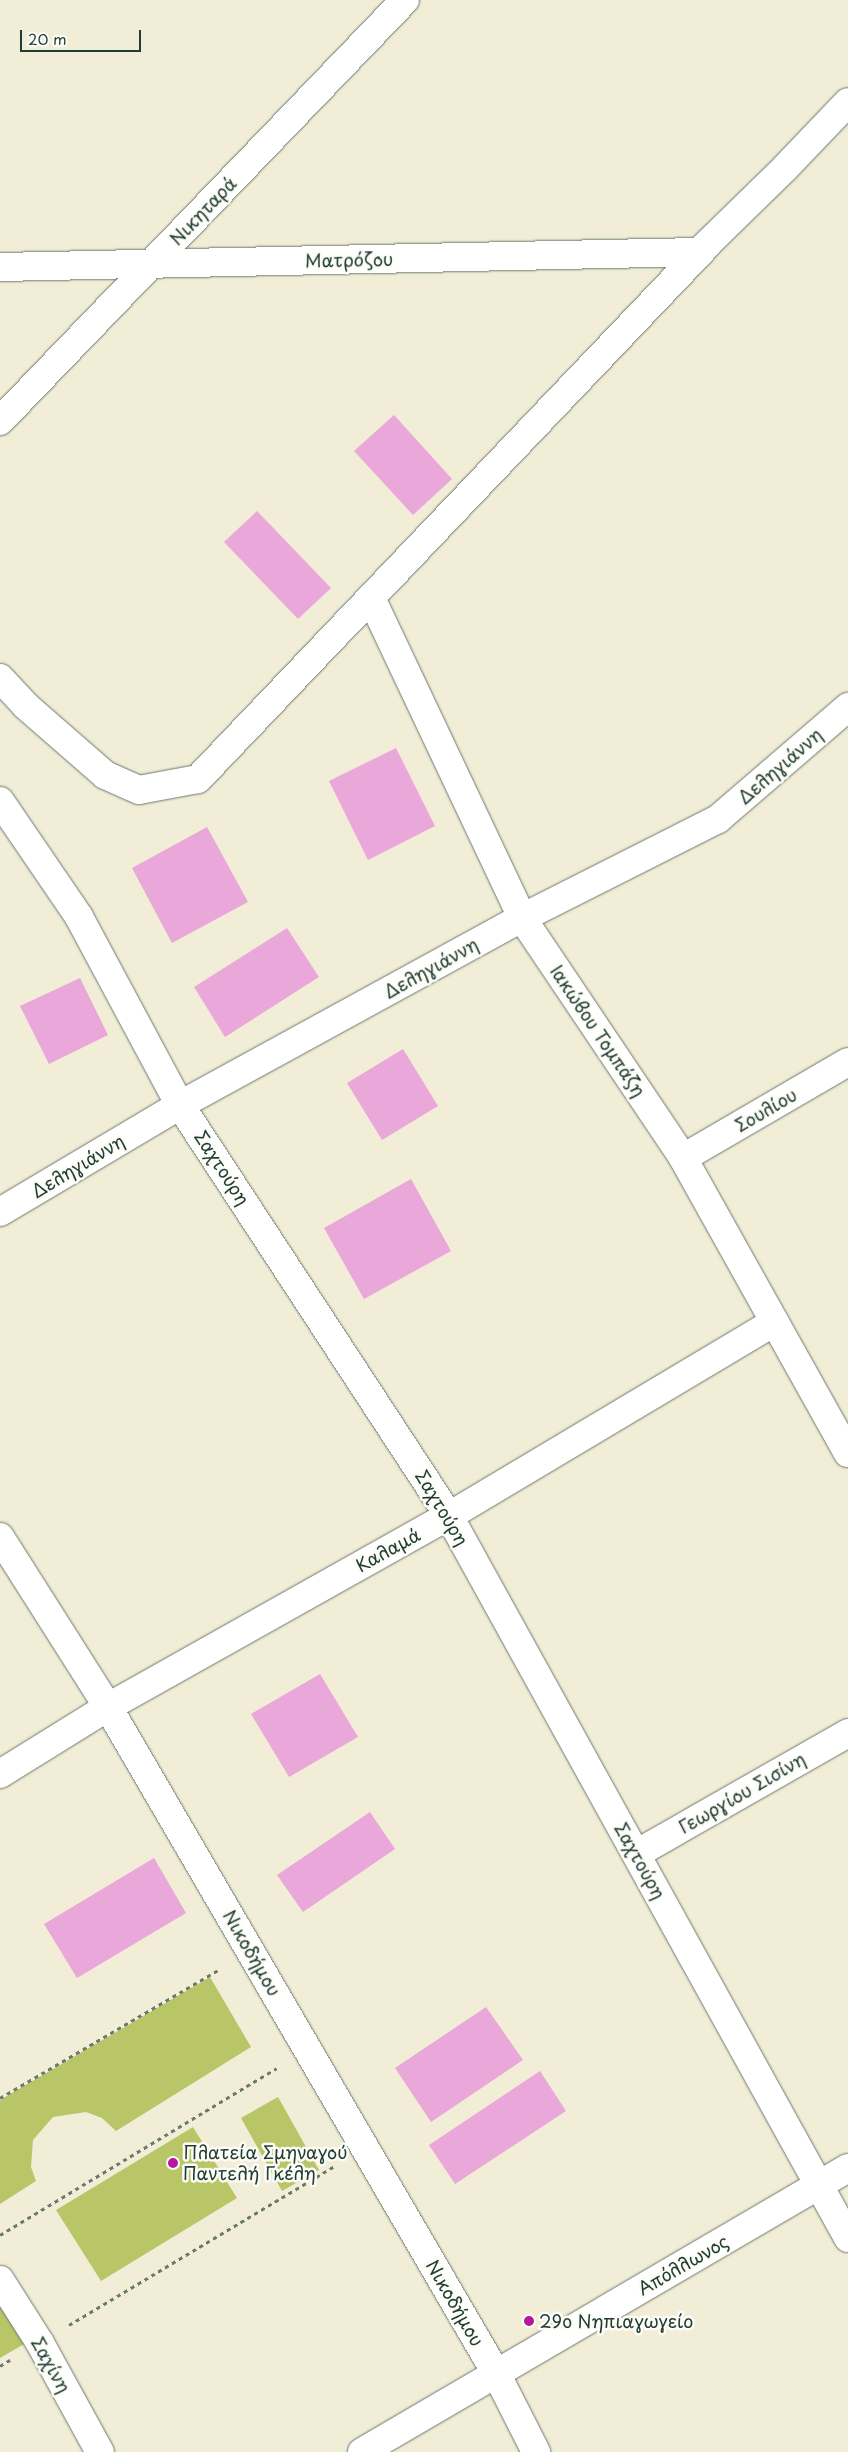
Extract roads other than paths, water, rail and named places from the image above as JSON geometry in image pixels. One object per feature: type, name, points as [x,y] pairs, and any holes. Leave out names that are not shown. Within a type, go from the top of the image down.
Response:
[{"type":"street","name":"Νικηταρά","points":[[0,421],[150,265],[392,6]]},
{"type":"street","points":[[0,678],[26,706],[105,775],[139,790],[198,779],[703,248],[847,103]]},
{"type":"street","name":"Ματρόζου","points":[[0,267],[150,265],[703,248]]},
{"type":"street","name":"Ιακώβου Τομπάζη","points":[[371,598],[522,918],[683,1158],[848,1454]]},
{"type":"street","name":"Δεληγιάννη","points":[[0,1212],[180,1105],[522,918],[718,819],[848,707]]},
{"type":"street","name":"Σαχτούρη","points":[[0,801],[79,917],[180,1105],[449,1516],[848,2238]]},
{"type":"street","name":"Σουλίου","points":[[683,1158],[848,1062]]},
{"type":"street","name":"Καλαμά","points":[[0,1774],[108,1707],[449,1516],[774,1322]]},
{"type":"street","name":"Νικοδήμου","points":[[0,1537],[108,1707],[496,2373],[536,2452]]},
{"type":"street","name":"Γεωργίου Σισίνη","points":[[636,1854],[848,1733]]},
{"type":"street","name":"Απόλλωνος","points":[[362,2452],[848,2168]]},
{"type":"street","name":"Σαχίνη","points":[[0,2280],[41,2346],[100,2452]]},
{"type":"place","name":"Πλατεία Σμηναγού Παντελή Γκέλη","points":[[173,2163]]},
{"type":"place","name":"29ο Νηπιαγωγείο","points":[[529,2321]]}]
